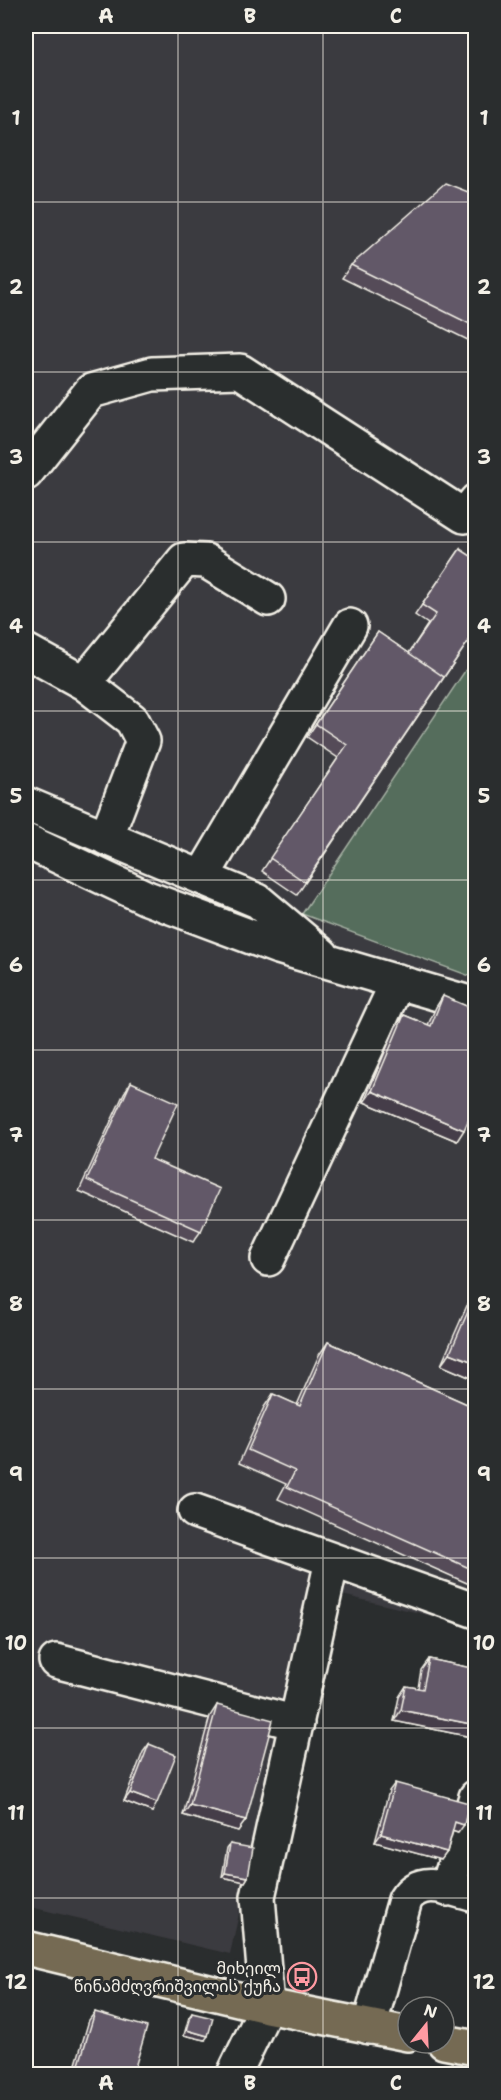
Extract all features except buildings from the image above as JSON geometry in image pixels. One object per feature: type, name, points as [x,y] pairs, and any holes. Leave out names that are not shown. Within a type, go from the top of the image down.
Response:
[{"type":"highway","points":[[26,1948],[267,2006],[396,2032]]},
{"type":"highway","points":[[456,2044],[476,2048]]},
{"type":"street","points":[[26,472],[91,391],[152,374],[240,371],[464,516],[476,501]]},
{"type":"street","points":[[84,683],[184,561],[206,561],[268,599]]},
{"type":"street","points":[[202,877],[350,626]]},
{"type":"street","points":[[26,651],[84,683],[132,720],[142,741],[106,837]]},
{"type":"street","points":[[26,804],[258,901],[330,962]]},
{"type":"street","points":[[26,841],[147,898],[278,947],[476,1005]]},
{"type":"street","points":[[268,1259],[398,981]]},
{"type":"street","points":[[195,1511],[476,1611]]},
{"type":"street","points":[[234,2074],[267,2006],[258,1897],[332,1560]]},
{"type":"street","points":[[56,1661],[297,1723]]},
{"type":"street","points":[[369,2027],[405,1900],[410,1892],[418,1886],[430,1884],[461,1892],[476,1797]]},
{"type":"shaded area","points":[[26,26],[475,26],[475,1626],[312,1588],[230,1954],[26,1906]]},
{"type":"green space","points":[[475,656],[475,978],[302,914]]},
{"type":"place","name":"მიხეილ წინამძღვრიშვილის ქუჩა","points":[[302,1977]]}]
